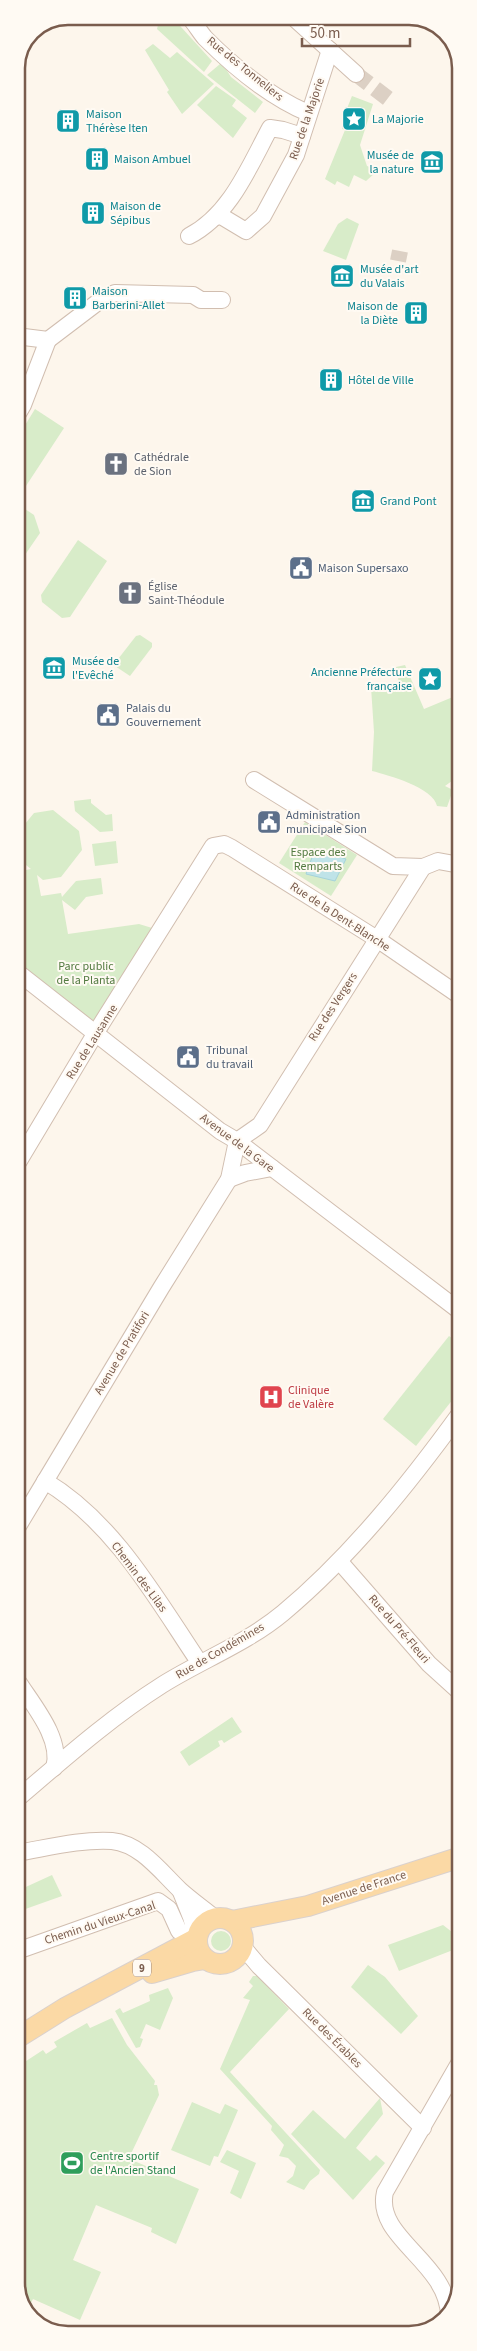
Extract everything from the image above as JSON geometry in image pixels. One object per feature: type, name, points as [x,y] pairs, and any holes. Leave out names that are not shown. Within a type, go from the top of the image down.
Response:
[{"type":"main road","name":"Avenue de France","points":[[419,1869],[452,1856]]},
{"type":"main road","name":"Avenue de France","points":[[224,1920],[308,1906],[452,1860]]},
{"type":"main road","name":"Avenue de France","points":[[243,1945],[263,1930],[308,1906]]},
{"type":"main road","points":[[224,1920],[240,1930],[243,1945],[235,1958],[227,1964],[217,1964],[205,1959],[198,1950],[197,1938],[204,1925],[224,1920]]},
{"type":"main road","name":"9","points":[[25,2033],[86,1996],[197,1938]]},
{"type":"main road","name":"9","points":[[86,1996],[178,1965],[205,1959]]},
{"type":"street","name":"Rue des Tonneliers","points":[[195,25],[204,37],[249,75],[287,104],[308,113]]},
{"type":"street","points":[[303,25],[356,74]]},
{"type":"street","name":"Rue de la Majorie","points":[[216,217],[221,216],[246,231],[263,216],[296,155],[308,113],[330,50]]},
{"type":"street","points":[[189,236],[216,217],[237,189],[270,128],[302,136]]},
{"type":"street","points":[[25,400],[48,340],[102,299],[115,293],[142,296],[185,295],[201,300],[222,300]]},
{"type":"street","points":[[25,337],[48,340]]},
{"type":"street","points":[[254,780],[393,866],[423,867],[438,861],[452,864]]},
{"type":"street","name":"Rue de Lausanne","points":[[25,1151],[96,1034],[162,931],[208,852],[218,844]]},
{"type":"street","name":"Rue de la Dent-Blanche","points":[[218,844],[224,844],[232,848],[376,939],[452,991]]},
{"type":"street","name":"Rue des Vergers","points":[[237,1141],[260,1124],[423,867]]},
{"type":"street","name":"Avenue de la Gare","points":[[25,978],[220,1130],[237,1141],[452,1306]]},
{"type":"street","name":"Avenue de Pratifori","points":[[25,1515],[156,1296],[229,1179],[237,1141]]},
{"type":"street","points":[[229,1179],[245,1173],[272,1168]]},
{"type":"street","name":"Rue de Condémines","points":[[25,1792],[88,1737],[123,1711],[199,1662],[236,1644],[281,1614],[340,1562],[402,1488],[452,1422]]},
{"type":"street","name":"Chemin des Lilas","points":[[45,1481],[84,1511],[122,1550],[199,1662]]},
{"type":"street","name":"Rue du Pré-Fleuri","points":[[340,1562],[430,1664],[452,1685]]},
{"type":"street","points":[[25,1693],[54,1741],[57,1759],[54,1768]]},
{"type":"street","points":[[25,1852],[74,1844],[113,1841],[126,1845],[146,1858],[180,1890],[224,1920]]},
{"type":"street","points":[[180,1890],[197,1938]]},
{"type":"street","name":"Chemin du Vieux-Canal","points":[[25,1948],[158,1901],[169,1909],[179,1931],[197,1938]]},
{"type":"street","name":"Rue des Érables","points":[[243,1945],[259,1966],[423,2128]]},
{"type":"street","points":[[447,2303],[445,2293],[432,2270],[395,2230],[384,2209],[385,2192],[452,2076]]},
{"type":"green space","points":[[158,25],[179,25],[212,61],[204,72],[157,29]]},
{"type":"green space","points":[[153,44],[170,58],[177,52],[214,84],[182,114],[167,92],[169,90],[145,50]]},
{"type":"green space","points":[[220,64],[224,66],[231,77],[263,102],[255,113],[207,75]]},
{"type":"green space","points":[[216,86],[236,100],[232,106],[247,118],[233,138],[197,105]]},
{"type":"green space","points":[[352,96],[373,104],[360,145],[367,166],[373,168],[375,173],[366,181],[354,175],[349,187],[337,181],[335,185],[325,179],[345,130],[342,129],[345,122],[342,121]]},
{"type":"green space","points":[[347,218],[359,224],[346,260],[323,251],[338,224]]},
{"type":"green space","points":[[35,409],[64,428],[25,487],[25,425]]},
{"type":"green space","points":[[25,509],[34,515],[40,533],[25,555]]},
{"type":"green space","points":[[78,540],[107,561],[70,617],[62,618],[42,602],[41,595]]},
{"type":"green space","points":[[140,635],[152,643],[152,647],[130,676],[115,666],[115,663],[136,636]]},
{"type":"green space","points":[[405,665],[424,709],[452,697],[452,781],[445,786],[452,790],[452,793],[447,807],[437,806],[434,799],[428,794],[409,783],[372,771],[374,732],[371,687],[399,683],[396,667]]},
{"type":"green space","points":[[91,799],[91,803],[106,815],[112,814],[113,831],[100,832],[75,811],[74,801]]},
{"type":"green space","name":"Parc public de la Planta","points":[[53,810],[79,831],[82,850],[61,877],[43,880],[37,875],[41,896],[61,893],[62,897],[76,881],[101,878],[103,894],[86,897],[75,910],[62,900],[68,934],[139,924],[162,931],[95,1034],[25,978],[25,870],[31,869],[25,864],[25,824],[34,813]]},
{"type":"green space","name":"Espace des Remparts","points":[[305,822],[357,855],[331,896],[279,863]]},
{"type":"green space","points":[[116,841],[118,863],[95,866],[92,844]]},
{"type":"green space","points":[[449,1336],[452,1338],[452,1400],[416,1446],[383,1419]]},
{"type":"green space","points":[[232,1717],[242,1732],[224,1743],[222,1740],[218,1741],[220,1746],[189,1766],[180,1752]]},
{"type":"green space","points":[[52,1875],[62,1896],[25,1909],[25,1887]]},
{"type":"green space","points":[[443,1925],[452,1932],[452,1950],[399,1971],[388,1945]]},
{"type":"green space","points":[[221,1931],[228,1934],[231,1941],[228,1948],[221,1951],[214,1948],[211,1941],[214,1934]]},
{"type":"green space","points":[[368,1965],[385,1977],[418,2016],[401,2034],[351,1987]]},
{"type":"green space","points":[[253,1976],[257,1976],[289,2009],[230,2072],[320,2170],[319,2174],[310,2181],[304,2190],[286,2182],[293,2176],[296,2166],[288,2158],[279,2156],[284,2145],[271,2130],[272,2126],[220,2069],[250,2000],[243,1998],[253,1986],[249,1982]]},
{"type":"green space","points":[[168,1988],[173,1998],[160,2030],[146,2024],[140,2038],[143,2039],[140,2047],[136,2048],[115,2011],[120,2008],[123,2013],[150,2001],[149,1995]]},
{"type":"green space","name":"Centre sportif de l'Ancien Stand","points":[[112,2018],[127,2045],[155,2081],[154,2085],[157,2085],[159,2095],[128,2160],[132,2160],[199,2189],[176,2244],[151,2232],[152,2228],[96,2205],[73,2260],[101,2272],[80,2320],[33,2299],[30,2304],[26,2294],[25,2062],[43,2050],[46,2054],[57,2047],[54,2042],[87,2023],[90,2028]]},
{"type":"green space","points":[[380,2098],[383,2114],[356,2148],[370,2161],[376,2155],[385,2163],[353,2200],[291,2134],[313,2110],[345,2139]]},
{"type":"green space","points":[[192,2102],[220,2114],[225,2104],[238,2110],[218,2157],[214,2156],[210,2166],[171,2150]]},
{"type":"green space","points":[[227,2150],[256,2163],[241,2199],[230,2193],[239,2171],[220,2162]]},
{"type":"water","points":[[315,849],[346,859],[335,881],[306,874]]},
{"type":"tunnel","points":[[356,74],[390,100]]},
{"type":"tunnel","points":[[398,261],[400,251]]},
{"type":"place","name":"La Majorie","points":[[354,119]]},
{"type":"place","name":"Maison Thérèse Iten","points":[[68,121]]},
{"type":"place","name":"Maison Ambuel","points":[[97,159]]},
{"type":"place","name":"Musée de la nature","points":[[432,162]]},
{"type":"place","name":"Maison de Sépibus","points":[[93,213]]},
{"type":"place","name":"Musée d'art du Valais","points":[[342,276]]},
{"type":"place","name":"Maison Barberini-Allet","points":[[75,298]]},
{"type":"place","name":"Maison de la Diète","points":[[416,313]]},
{"type":"place","name":"Hôtel de Ville","points":[[331,380]]},
{"type":"place","name":"Cathédrale de Sion","points":[[116,464]]},
{"type":"place","name":"Grand Pont","points":[[363,501]]},
{"type":"place","name":"Maison Supersaxo","points":[[301,568]]},
{"type":"place","name":"Église Saint-Théodule","points":[[130,593]]},
{"type":"place","name":"Musée de l'Evêché","points":[[54,668]]},
{"type":"place","name":"Ancienne Préfecture française","points":[[430,679]]},
{"type":"place","name":"Palais du Gouvernement","points":[[108,715]]},
{"type":"place","name":"Administration municipale Sion","points":[[269,822]]},
{"type":"place","name":"Tribunal du travail","points":[[188,1057]]},
{"type":"place","name":"Clinique de Valère","points":[[271,1397]]},
{"type":"place","name":"Centre sportif de l'Ancien Stand","points":[[72,2163]]}]
